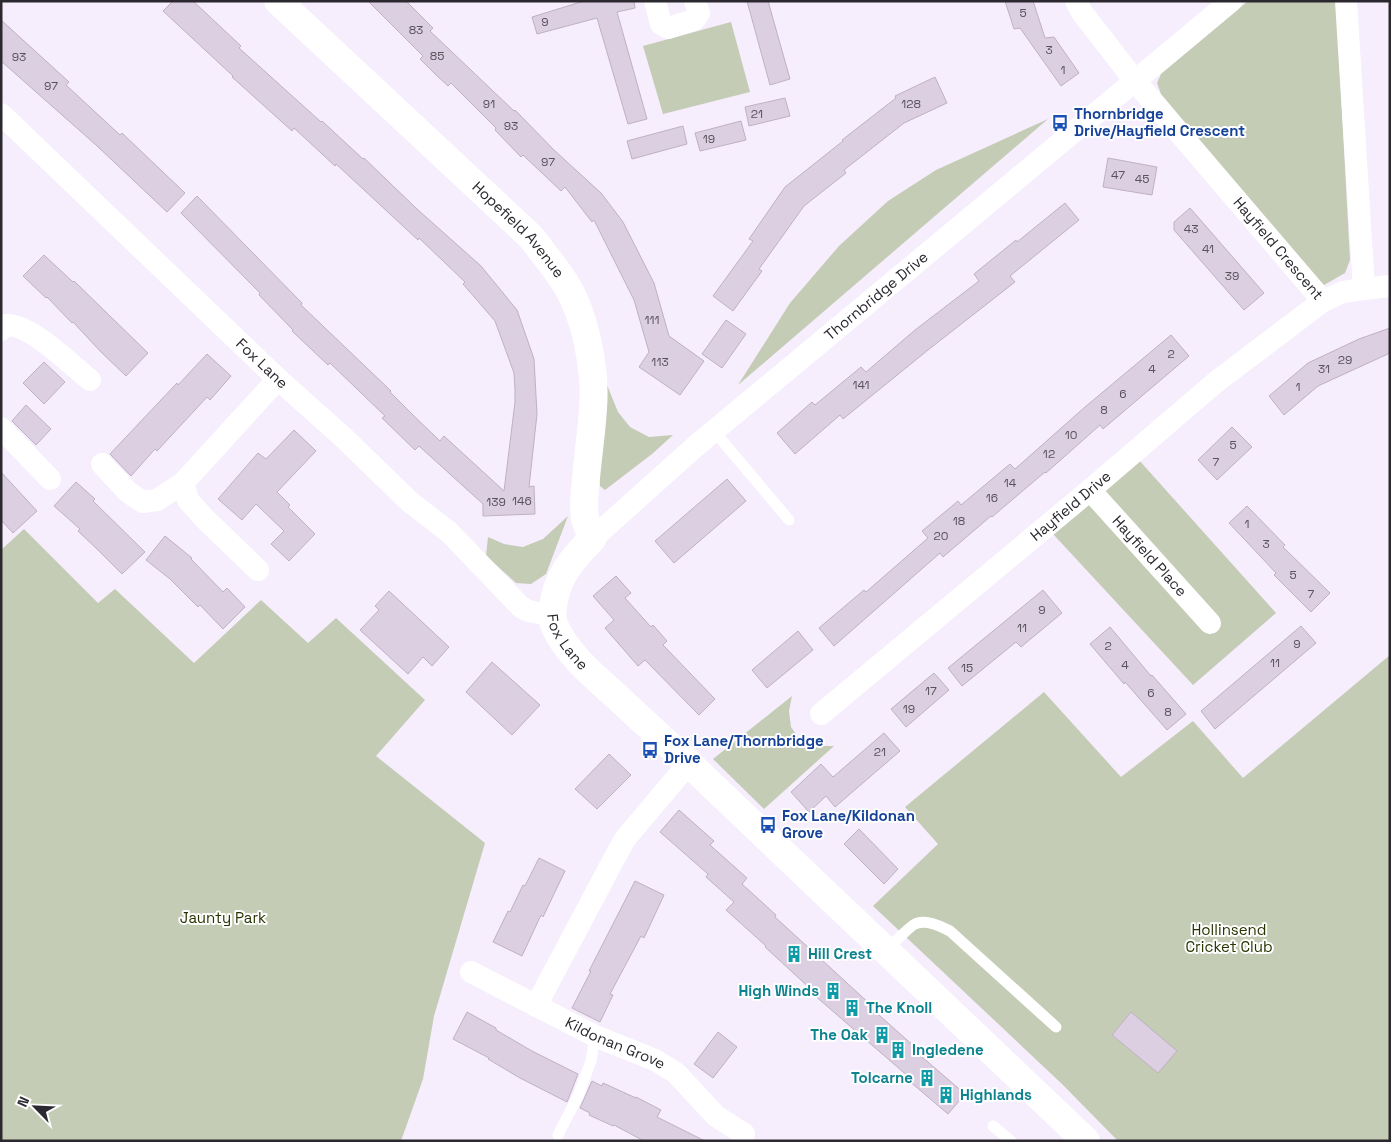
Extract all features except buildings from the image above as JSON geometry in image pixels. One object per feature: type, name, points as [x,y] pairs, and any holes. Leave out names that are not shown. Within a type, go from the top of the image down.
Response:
[{"type":"street","name":"Hopefield Avenue","points":[[278,1],[531,237],[553,264],[568,288],[581,318],[590,352],[593,383],[594,407],[584,507],[585,519],[592,539]]},
{"type":"street","points":[[655,1],[661,24],[668,28],[694,20],[698,13],[695,1]]},
{"type":"street","name":"Hayfield Crescent","points":[[1076,1],[1081,12],[1135,81],[1322,301],[1343,292],[1390,286]]},
{"type":"street","name":"Thornbridge Drive","points":[[552,614],[554,592],[559,580],[566,567],[592,539],[714,431],[1231,1]]},
{"type":"street","points":[[1346,1],[1364,289]]},
{"type":"street","name":"Fox Lane","points":[[1,114],[278,379],[344,438],[410,502],[448,532],[520,606],[526,611],[552,614],[554,626],[566,647],[592,673],[1086,1141]]},
{"type":"street","name":"Hayfield Drive","points":[[822,714],[1216,382],[1322,301]]},
{"type":"street","points":[[1,330],[6,325],[13,325],[26,330],[90,380]]},
{"type":"street","points":[[102,464],[128,492],[144,502],[157,500],[182,483],[278,379]]},
{"type":"street","points":[[1,428],[50,479]]},
{"type":"street","points":[[182,483],[188,500],[258,570]]},
{"type":"street","name":"Hayfield Place","points":[[1090,490],[1210,623]]},
{"type":"street","points":[[536,1006],[625,839],[689,763]]},
{"type":"street","name":"Kildonan Grove","points":[[471,972],[595,1036],[655,1060],[676,1073],[716,1116],[744,1134]]},
{"type":"lane","points":[[714,431],[789,520]]},
{"type":"lane","points":[[886,951],[916,924],[936,924],[950,931],[1056,1027]]},
{"type":"lane","points":[[558,1135],[578,1096],[588,1070],[595,1036]]},
{"type":"lane","points":[[993,1126],[1011,1141]]},
{"type":"green space","points":[[1248,1],[1336,1],[1350,260],[1345,273],[1324,285],[1317,282],[1161,94],[1157,83],[1161,74]]},
{"type":"green space","points":[[731,22],[750,92],[663,114],[643,46]]},
{"type":"green space","points":[[1048,119],[738,385],[790,303],[839,246],[888,201],[936,170]]},
{"type":"green space","points":[[607,385],[618,412],[630,427],[649,437],[673,435],[652,454],[605,490],[600,486],[599,477]]},
{"type":"green space","points":[[1138,459],[1276,613],[1193,685],[1053,534]]},
{"type":"green space","points":[[568,516],[546,574],[531,584],[516,583],[486,556],[488,537],[504,544],[523,547],[543,539]]},
{"type":"green space","name":"Jaunty Park","points":[[24,529],[98,603],[115,589],[194,663],[261,600],[308,643],[336,618],[425,700],[376,756],[485,843],[434,1016],[423,1079],[401,1141],[1,1141],[1,550]]},
{"type":"green space","name":"Hollinsend Cricket Club","points":[[1390,655],[1390,1141],[1118,1141],[1062,1084],[873,906],[938,844],[905,807],[1044,692],[1121,777],[1193,721],[1243,778]]},
{"type":"green space","points":[[792,696],[789,711],[791,727],[798,737],[816,746],[834,746],[764,809],[713,759]]},
{"type":"place","name":"Thornbridge Drive/Hayfield Crescent","points":[[1060,123]]},
{"type":"place","name":"Fox Lane/Thornbridge Drive","points":[[650,750]]},
{"type":"place","name":"Fox Lane/Kildonan Grove","points":[[768,825]]},
{"type":"place","name":"Hill Crest","points":[[794,954]]},
{"type":"place","name":"High Winds","points":[[833,991]]},
{"type":"place","name":"The Knoll","points":[[852,1008]]},
{"type":"place","name":"The Oak","points":[[882,1035]]},
{"type":"place","name":"Ingledene","points":[[898,1050]]},
{"type":"place","name":"Tolcarne","points":[[927,1078]]},
{"type":"place","name":"Highlands","points":[[946,1095]]}]
